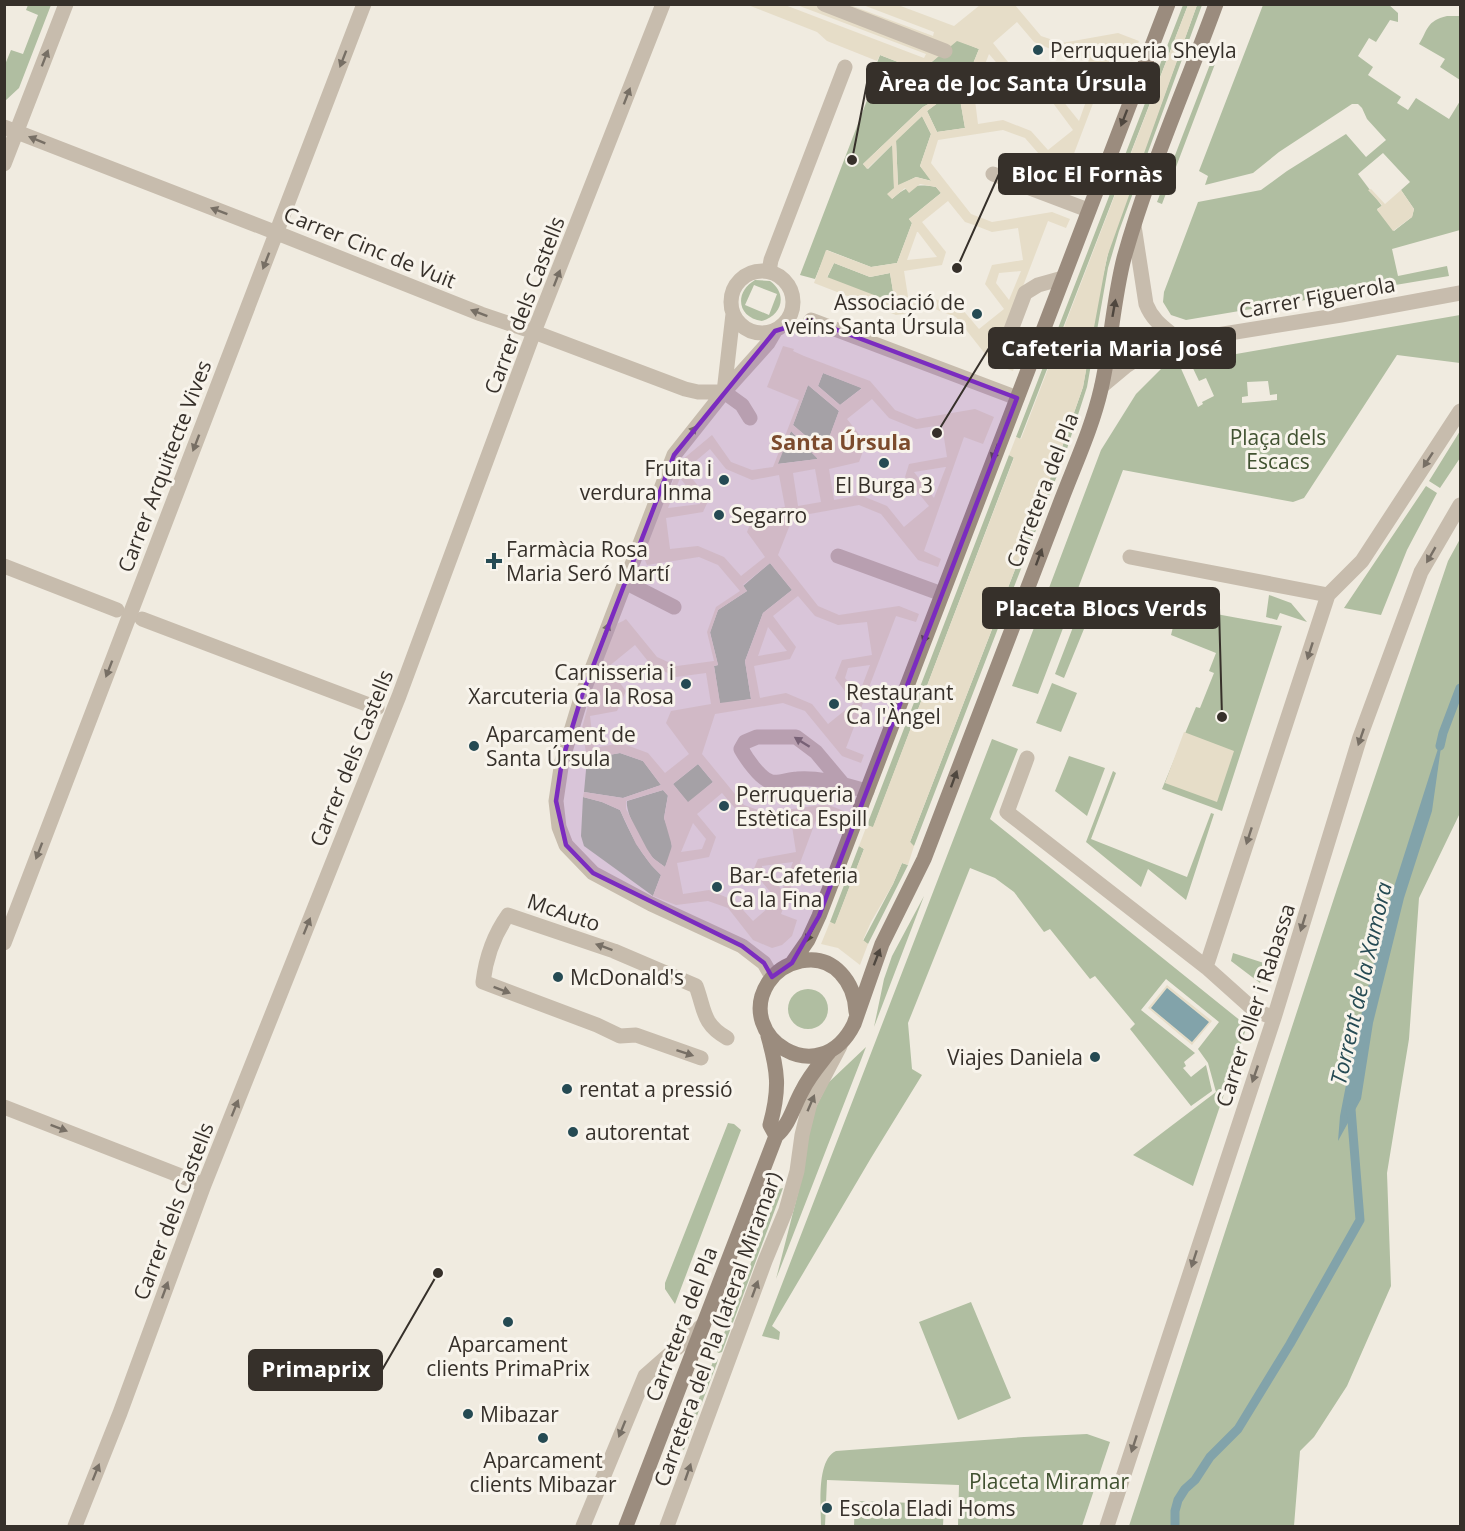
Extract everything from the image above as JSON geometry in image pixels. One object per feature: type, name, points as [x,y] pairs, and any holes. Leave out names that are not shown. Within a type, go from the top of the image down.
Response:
[{"type":"main road","points":[[776,1136],[770,1125],[775,1108],[778,1079],[760,1010],[765,987],[772,977],[792,963],[808,940],[819,916],[1168,4]]},
{"type":"main road","name":"Carretera del Pla","points":[[626,1527],[776,1136],[785,1128],[811,1074],[854,1024],[856,1012],[882,944],[912,887],[1082,450],[1102,386],[1121,274],[1134,226],[1216,4]]},
{"type":"main road","points":[[792,963],[804,960],[816,961],[838,970],[853,989],[856,1012]]},
{"type":"main road","points":[[767,1033],[784,1050],[795,1054],[819,1055],[835,1047]]},
{"type":"street","points":[[4,164],[10,130],[66,4]]},
{"type":"street","name":"Carrer Arquitecte Vives","points":[[4,943],[364,4]]},
{"type":"street","name":"Carrer dels Castells","points":[[75,1527],[120,1413],[204,1185],[399,696],[534,332],[663,4]]},
{"type":"street","points":[[824,4],[945,51]]},
{"type":"street","points":[[769,271],[771,260],[845,67]]},
{"type":"street","name":"Carrer Cinc de Vuit","points":[[10,130],[481,314],[685,389],[698,392],[724,392]]},
{"type":"street","points":[[993,174],[1088,210]]},
{"type":"street","points":[[1134,226],[1143,291],[1151,316],[1180,341]]},
{"type":"street","points":[[724,392],[734,314],[731,296],[741,279],[750,273],[769,271],[786,281],[811,320]]},
{"type":"street","points":[[1029,365],[1016,345],[1011,330],[1025,293],[1038,285],[1063,278]]},
{"type":"street","points":[[772,977],[764,963],[742,946],[651,904],[593,873],[566,845],[559,827],[556,801],[562,761],[582,695],[674,455],[724,392],[790,318],[794,299],[791,289]]},
{"type":"street","name":"Carrer Figuerola","points":[[1102,386],[1140,357],[1168,351],[1180,341],[1461,293]]},
{"type":"street","points":[[734,314],[739,323],[747,329],[765,333],[811,320],[1017,398]]},
{"type":"street","points":[[724,392],[742,405],[750,418]]},
{"type":"street","points":[[1206,967],[1328,595],[1362,561],[1461,411]]},
{"type":"street","name":"Carrer Oller i Rabassa","points":[[1107,1527],[1274,1018],[1360,737],[1421,572],[1461,505]]},
{"type":"street","points":[[838,556],[942,594]]},
{"type":"street","points":[[1130,557],[1328,595]]},
{"type":"street","points":[[4,566],[117,610]]},
{"type":"street","points":[[625,582],[674,607]]},
{"type":"street","points":[[142,619],[377,708]]},
{"type":"street","points":[[843,783],[816,752],[796,737],[757,737],[745,742],[741,749],[767,781],[799,778],[843,783],[867,790]]},
{"type":"street","points":[[1027,759],[1007,812],[1206,967],[1254,1010],[1274,1018]]},
{"type":"street","name":"McAuto","points":[[701,1058],[636,1035],[620,1035],[597,1024],[483,982],[486,960],[497,931],[508,915],[614,951],[696,986],[706,1019],[715,1031],[727,1038]]},
{"type":"street","name":"Carretera del Pla (lateral Miramar)","points":[[667,1527],[786,1210],[795,1181],[803,1127],[810,1104],[835,1047]]},
{"type":"street","points":[[4,1107],[204,1185]]},
{"type":"street","points":[[584,1527],[645,1376],[703,1325]]},
{"type":"highlighted area","points":[[811,320],[1017,398],[819,916],[792,963],[772,977],[764,963],[742,946],[593,873],[566,845],[556,801],[562,761],[582,695],[674,455],[775,331]]},
{"type":"green space","points":[[1388,4],[1398,13],[1398,22],[1390,20],[1376,42],[1369,38],[1358,56],[1373,67],[1368,75],[1401,97],[1397,103],[1408,110],[1416,98],[1449,119],[1460,101],[1460,230],[1392,249],[1398,276],[1447,266],[1449,276],[1186,320],[1171,315],[1163,302],[1164,292],[1198,202],[1261,190],[1346,134],[1366,157],[1386,140],[1367,119],[1362,108],[1358,104],[1352,104],[1279,152],[1253,173],[1205,185],[1208,176],[1199,171],[1263,5]],"holes":[[[1383,153],[1410,182],[1401,190],[1414,209],[1412,217],[1394,231],[1377,209],[1382,206],[1358,174]]]},
{"type":"green space","points":[[28,5],[51,5],[19,88],[5,101],[4,67],[11,50],[23,54],[38,15],[26,10]]},
{"type":"green space","points":[[1183,5],[1188,5],[1020,439],[1016,437]]},
{"type":"green space","points":[[1197,5],[1202,5],[1119,231],[1108,268],[1087,387],[1065,455],[1060,453],[1083,387],[1110,245]]},
{"type":"green space","points":[[1447,16],[1460,16],[1460,80],[1440,67],[1445,59],[1419,44],[1431,23]]},
{"type":"green space","points":[[957,40],[979,49],[966,81],[958,88],[923,107],[863,164],[868,169],[893,144],[894,189],[892,199],[907,188],[917,186],[936,187],[941,193],[909,219],[912,223],[897,263],[871,267],[827,250],[815,279],[800,275],[874,82],[875,78],[872,76],[880,55],[921,71]]},
{"type":"green space","points":[[1214,54],[1218,56],[1162,204],[1157,202]]},
{"type":"green space","points":[[959,93],[965,128],[937,132],[927,111],[939,102]]},
{"type":"green space","points":[[922,116],[931,134],[920,166],[932,181],[916,177],[898,186],[896,140]]},
{"type":"green space","points":[[834,263],[870,277],[890,273],[895,304],[827,278]]},
{"type":"green space","points":[[755,280],[770,281],[776,286],[781,298],[780,304],[769,318],[762,321],[754,319],[743,310],[741,297],[748,285]],"holes":[[[754,285],[777,294],[769,315],[745,305]]]},
{"type":"green space","name":"Plaça dels Escacs","points":[[1460,315],[1460,363],[1397,355],[1304,498],[1293,502],[1123,470],[1038,694],[1012,686],[1101,450],[1136,394],[1163,367],[1179,364],[1198,407],[1203,404],[1202,402],[1214,396],[1206,378],[1199,381],[1190,362]],"holes":[[[1268,381],[1270,395],[1277,394],[1277,400],[1242,403],[1242,397],[1248,396],[1247,382]]]},
{"type":"green space","points":[[823,373],[862,388],[840,405],[818,386]]},
{"type":"green space","points":[[808,385],[839,411],[824,452],[793,425]]},
{"type":"green space","points":[[791,431],[818,459],[777,464]]},
{"type":"green space","points":[[1460,431],[1460,458],[1440,488],[1429,481]]},
{"type":"green space","points":[[1009,455],[1014,457],[873,828],[867,825]]},
{"type":"green space","points":[[1053,471],[1058,473],[913,846],[910,842]]},
{"type":"green space","points":[[1426,486],[1437,493],[1407,550],[1381,615],[1344,608]]},
{"type":"green space","points":[[1460,539],[1460,813],[1419,898],[1409,1039],[1387,1173],[1391,1286],[1347,1386],[1314,1437],[1300,1451],[1294,1526],[1129,1526],[1337,889],[1448,561]]},
{"type":"green space","points":[[770,563],[792,590],[763,613],[745,661],[751,699],[720,704],[714,666],[718,665],[710,632],[718,610],[747,591],[743,586]]},
{"type":"green space","points":[[1269,595],[1291,603],[1307,622],[1280,613],[1277,620],[1266,617]]},
{"type":"green space","points":[[1083,601],[1097,607],[1090,625],[1086,624],[1064,678],[1055,674]]},
{"type":"green space","points":[[1178,607],[1282,626],[1222,811],[1162,789],[1196,707],[1200,708],[1214,673],[1209,671],[1216,653],[1171,635]]},
{"type":"green space","points":[[1052,683],[1077,693],[1061,732],[1036,723]]},
{"type":"green space","points":[[992,739],[1018,749],[990,819],[1247,1026],[1193,1186],[1133,1155],[1216,1092],[1208,1063],[1198,1049],[1219,1022],[1166,979],[1141,1010],[1195,1053],[1184,1062],[1186,1066],[1183,1068],[1191,1077],[1206,1065],[1212,1091],[1191,1106],[1130,1029],[1135,1024],[1095,976],[1090,979],[1050,929],[1044,932],[1014,892],[995,878],[970,868],[908,1023],[912,1069],[922,1075],[772,1326],[780,1332],[779,1340],[762,1336]]},
{"type":"green space","points":[[620,753],[643,761],[661,785],[623,798],[584,792],[587,759]]},
{"type":"green space","points":[[1069,756],[1105,768],[1087,816],[1055,791]]},
{"type":"green space","points":[[698,764],[713,782],[688,803],[673,784]]},
{"type":"green space","points":[[1113,771],[1116,773],[1091,839],[1187,877],[1211,813],[1214,814],[1186,900],[1148,869],[1141,887],[1086,842]]},
{"type":"green space","points":[[663,790],[668,795],[664,818],[671,837],[672,850],[665,867],[653,858],[640,839],[627,806],[627,801]]},
{"type":"green space","points":[[583,797],[620,810],[637,845],[661,875],[653,896],[584,846],[581,836]]},
{"type":"green space","points":[[859,846],[864,849],[835,925],[830,922]]},
{"type":"green space","points":[[902,863],[908,865],[868,944],[863,941]]},
{"type":"green space","points":[[924,896],[874,1027],[884,979],[892,956]]},
{"type":"green space","points":[[1233,953],[1267,964],[1260,983],[1231,961]]},
{"type":"green space","points":[[808,989],[822,995],[828,1009],[822,1023],[808,1029],[794,1023],[788,1009],[794,995]]},
{"type":"green space","points":[[866,1047],[776,1279],[799,1189],[807,1137],[814,1111],[828,1083]]},
{"type":"green space","points":[[728,1123],[734,1124],[741,1130],[675,1304],[665,1289],[665,1283]]},
{"type":"green space","points":[[783,1188],[722,1352],[719,1353],[717,1352],[779,1189]]},
{"type":"green space","points":[[971,1302],[1011,1398],[958,1420],[919,1322]]},
{"type":"green space","points":[[714,1359],[718,1359],[717,1363],[684,1450],[680,1448]]},
{"type":"green space","name":"Placeta Miramar","points":[[1087,1434],[1110,1442],[1082,1526],[958,1526],[959,1485],[827,1480],[825,1526],[821,1526],[822,1474],[825,1464],[836,1451]]},
{"type":"green space","points":[[855,1501],[944,1504],[943,1526],[854,1526]]},
{"type":"shaded area","points":[[748,5],[785,5],[924,58],[926,54],[797,5],[850,5],[933,36],[934,32],[863,5],[898,5],[954,26],[980,5],[1015,5],[1041,36],[1062,43],[1118,33],[1139,41],[1136,49],[1116,43],[1070,164],[1066,175],[1085,182],[1082,191],[1066,185],[1025,138],[1003,130],[938,140],[931,163],[971,214],[992,222],[1052,212],[1070,219],[1066,228],[1048,221],[997,354],[1016,363],[1013,371],[993,364],[956,317],[935,309],[896,315],[814,283],[826,250],[871,267],[897,263],[912,223],[909,219],[941,193],[936,187],[920,184],[909,193],[905,188],[892,199],[887,194],[894,188],[892,145],[867,169],[863,164],[923,107],[957,88],[957,83],[966,81],[979,49],[957,41],[921,71],[880,55],[877,61],[827,41],[817,32]],"holes":[[[1017,22],[1034,42],[1060,53],[1086,48],[1092,81],[1054,86],[1050,99],[1073,130],[1048,150],[1031,131],[1003,120],[978,124],[974,92],[1004,86],[1012,67],[993,43]],[[989,54],[1001,68],[996,79],[978,82]],[[1090,90],[1079,121],[1059,96]],[[959,94],[965,128],[937,132],[927,111],[939,102]],[[922,116],[931,134],[920,166],[931,181],[916,177],[898,185],[896,141]],[[948,201],[965,222],[992,232],[1018,228],[1023,260],[992,265],[985,284],[1004,309],[979,329],[962,309],[935,299],[909,303],[904,271],[942,265],[946,252],[922,222]],[[917,232],[918,232],[937,257],[907,260]],[[834,263],[870,277],[890,273],[895,303],[827,277]],[[1021,271],[1009,300],[996,283],[999,273]]]},
{"type":"shaded area","points":[[1188,5],[1197,5],[1107,257],[1083,387],[1060,453],[1065,455],[1058,473],[1053,471],[910,842],[914,846],[908,865],[902,863],[893,884],[871,922],[863,940],[868,944],[860,965],[838,948],[821,944],[830,922],[835,924],[864,849],[859,846],[867,825],[873,827],[1014,458],[1009,455],[1016,437],[1021,439]]},
{"type":"shaded area","points":[[1371,189],[1385,204],[1401,190],[1414,209],[1412,217],[1393,231],[1377,210],[1382,205],[1368,190]]},
{"type":"shaded area","points":[[783,346],[870,381],[895,410],[917,419],[975,409],[994,417],[983,444],[964,437],[924,551],[941,559],[938,567],[918,560],[881,514],[859,505],[793,517],[778,555],[818,606],[839,615],[899,606],[919,614],[916,622],[896,616],[846,748],[864,755],[861,763],[842,756],[805,711],[783,703],[715,714],[702,754],[744,805],[766,813],[826,804],[844,811],[840,819],[819,812],[781,914],[797,920],[792,936],[782,945],[772,948],[753,940],[728,908],[708,901],[676,905],[653,896],[661,875],[636,844],[620,810],[583,797],[584,792],[623,798],[661,785],[643,761],[620,753],[587,759],[582,728],[597,672],[614,625],[626,619],[657,657],[677,666],[714,661],[707,632],[716,607],[740,591],[718,565],[699,557],[647,565],[642,553],[682,460],[712,435],[731,462],[752,470],[773,467],[799,400],[767,387]],"holes":[[[823,373],[861,389],[840,405],[818,386]],[[808,385],[839,411],[824,451],[793,425]],[[872,399],[889,418],[916,429],[942,425],[947,457],[909,464],[905,477],[929,506],[904,527],[887,506],[860,495],[834,500],[829,469],[859,462],[866,443],[847,419]],[[791,431],[817,459],[778,464]],[[710,449],[726,469],[752,480],[779,475],[785,507],[755,512],[747,532],[765,557],[741,576],[724,557],[698,546],[670,549],[666,518],[703,512],[709,499],[685,470]],[[946,467],[934,498],[914,472]],[[815,469],[821,502],[798,506],[793,473]],[[680,478],[700,504],[668,508]],[[770,563],[792,590],[763,613],[745,661],[751,699],[720,703],[714,666],[718,665],[710,633],[718,610],[747,591],[743,585]],[[798,596],[815,616],[838,625],[867,622],[872,655],[842,660],[835,678],[854,703],[828,724],[812,704],[786,693],[760,698],[754,666],[790,659],[796,647],[773,616]],[[768,627],[787,651],[758,656]],[[635,645],[651,665],[676,677],[706,673],[711,704],[671,711],[666,723],[689,754],[665,773],[648,753],[621,743],[594,748],[590,716],[617,711],[626,691],[608,667]],[[870,665],[859,694],[845,678],[848,668]],[[698,764],[713,782],[688,802],[673,784]],[[663,790],[668,796],[664,818],[672,846],[665,867],[653,858],[626,809],[626,801]],[[722,793],[739,813],[766,823],[791,820],[796,852],[758,859],[753,871],[777,900],[753,921],[735,901],[709,890],[683,894],[677,863],[709,857],[716,837],[697,814]],[[693,823],[706,839],[702,849],[681,852]],[[793,862],[782,890],[762,867],[762,866]]]},
{"type":"shaded area","points":[[1184,732],[1234,751],[1217,802],[1165,783]]},
{"type":"shaded area","points":[[1167,985],[1212,1021],[1192,1045],[1148,1008]]},
{"type":"water","points":[[1443,733],[1432,811],[1404,898],[1373,1023],[1361,1099],[1338,1141],[1340,1116],[1353,1049],[1387,909]]},
{"type":"water","points":[[1167,988],[1209,1022],[1192,1042],[1151,1008]]},
{"type":"waterway","name":"Torrent de la Xamora","points":[[1440,746],[1460,688]]},
{"type":"waterway","name":"Torrent de la Xamora","points":[[1175,1526],[1178,1500],[1210,1457],[1238,1429],[1290,1344],[1360,1220],[1351,1109]]},
{"type":"place","name":"Perruqueria Sheyla","points":[[1038,50]]},
{"type":"place","name":"Àrea de Joc Santa Úrsula","points":[[852,160]]},
{"type":"place","name":"Bloc El Fornàs","points":[[957,268]]},
{"type":"place","name":"Associació de veïns Santa Úrsula","points":[[977,314]]},
{"type":"place","name":"Cafeteria Maria José","points":[[937,433]]},
{"type":"place","name":"El Burga 3","points":[[884,463]]},
{"type":"place","name":"Fruita i verdura Inma","points":[[724,480]]},
{"type":"place","name":"Segarro","points":[[719,515]]},
{"type":"place","name":"Farmàcia Rosa Maria Seró Martí","points":[[494,561]]},
{"type":"place","name":"Carnisseria i Xarcuteria Ca la Rosa","points":[[686,684]]},
{"type":"place","name":"Restaurant Ca l'Àngel","points":[[834,704]]},
{"type":"place","name":"Placeta Blocs Verds","points":[[1222,717]]},
{"type":"place","name":"Aparcament de Santa Úrsula","points":[[474,746]]},
{"type":"place","name":"Perruqueria Estètica Espill","points":[[724,806]]},
{"type":"place","name":"Bar-Cafeteria Ca la Fina","points":[[717,887]]},
{"type":"place","name":"McDonald's","points":[[558,977]]},
{"type":"place","name":"Viajes Daniela","points":[[1095,1057]]},
{"type":"place","name":"rentat a pressió","points":[[567,1089]]},
{"type":"place","name":"autorentat","points":[[573,1132]]},
{"type":"place","name":"Primaprix","points":[[438,1273]]},
{"type":"place","name":"Aparcament clients PrimaPrix","points":[[508,1322]]},
{"type":"place","name":"Mibazar","points":[[468,1414]]},
{"type":"place","name":"Aparcament clients Mibazar","points":[[543,1438]]},
{"type":"place","name":"Escola Eladi Homs","points":[[827,1508]]},
{"type":"district","name":"Santa Úrsula","points":[[841,441]]}]
